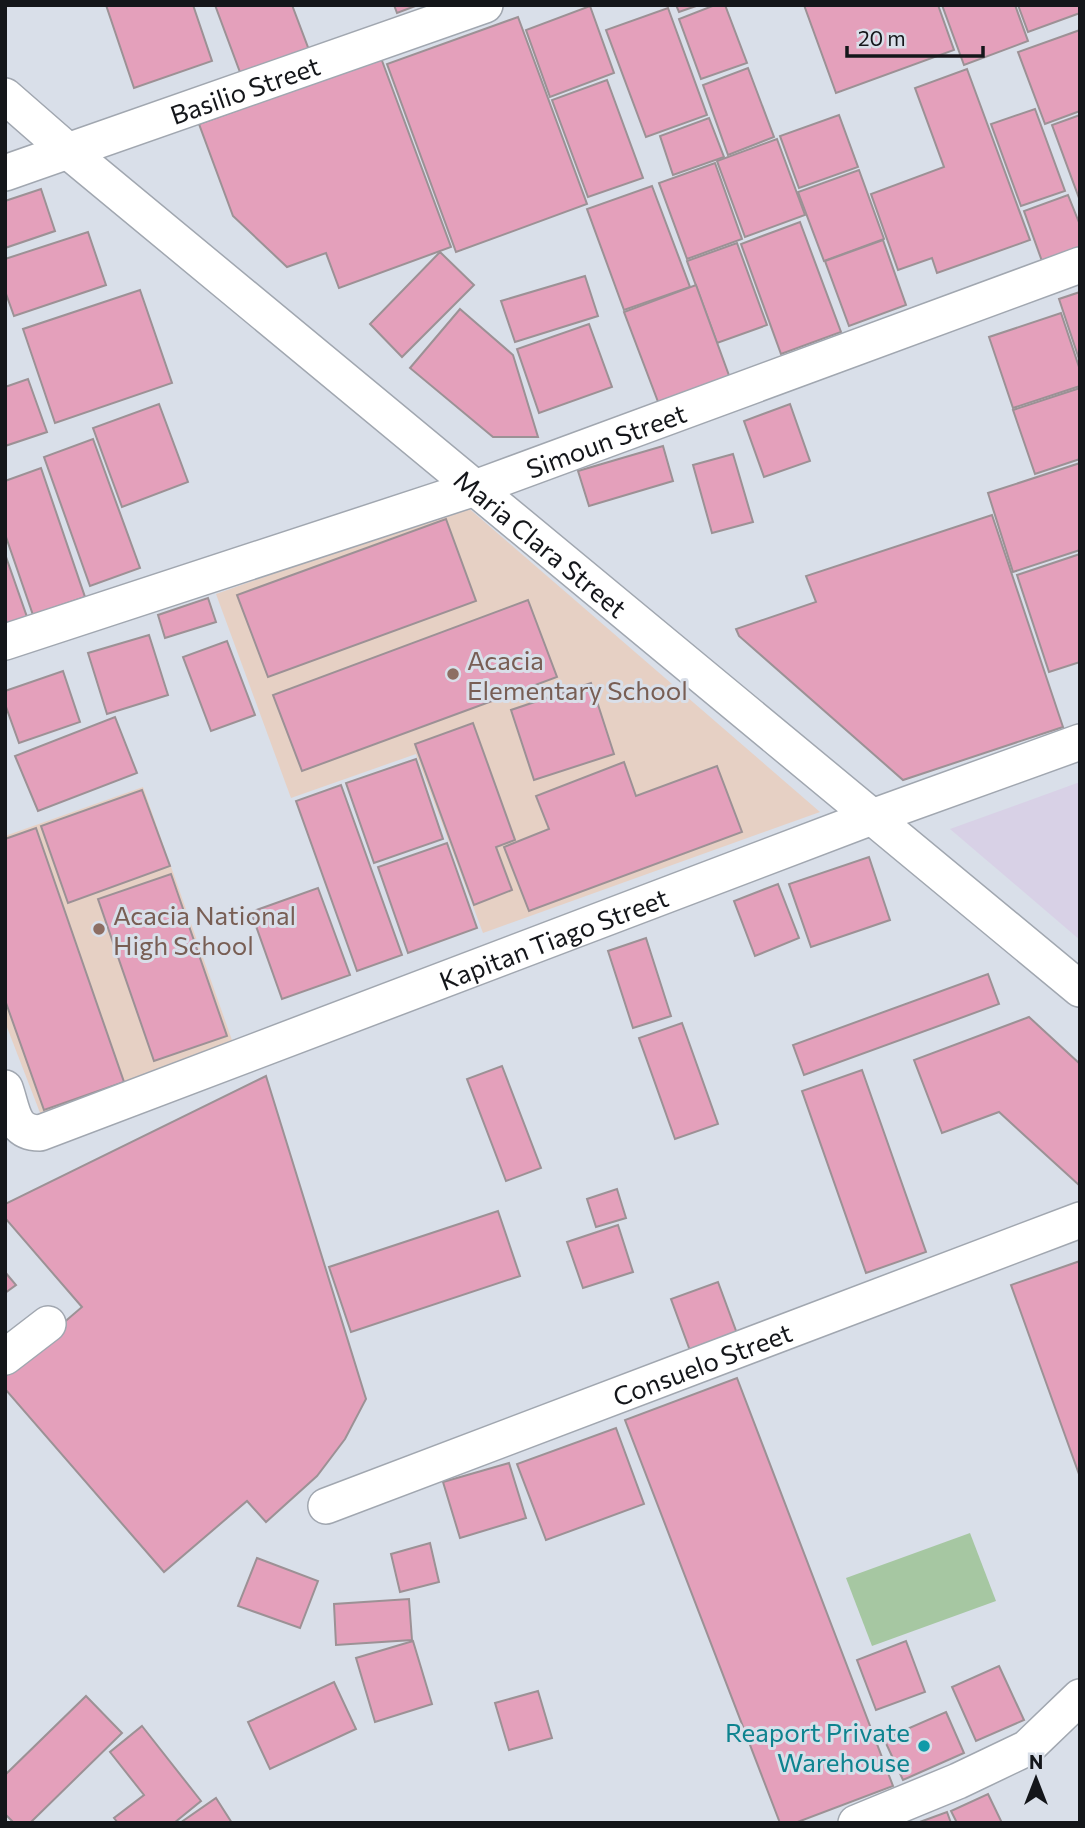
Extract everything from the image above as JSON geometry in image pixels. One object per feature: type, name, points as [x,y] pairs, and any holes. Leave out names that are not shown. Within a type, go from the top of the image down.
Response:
[{"type":"street","name":"Basilio Street","points":[[5,173],[485,5]]},
{"type":"street","name":"Maria Clara Street","points":[[5,96],[1080,989]]},
{"type":"street","name":"Simoun Street","points":[[5,642],[475,488],[1080,265]]},
{"type":"street","name":"Kapitan Tiago Street","points":[[17,1130],[40,1133],[872,817],[1080,742]]},
{"type":"street","points":[[5,1088],[17,1130]]},
{"type":"street","name":"Consuelo Street","points":[[326,1506],[1080,1220]]},
{"type":"street","points":[[5,1356],[48,1324]]},
{"type":"street","points":[[856,1823],[958,1781],[1027,1748],[1080,1697]]},
{"type":"shaded area","name":"Acacia Elementary School","points":[[465,505],[820,812],[483,933],[416,754],[291,798],[216,594]]},
{"type":"shaded area","points":[[1080,782],[1080,940],[950,829]]},
{"type":"shaded area","name":"Acacia National High School","points":[[143,787],[233,1043],[42,1118],[5,1022],[5,836]]},
{"type":"green space","points":[[970,1533],[996,1601],[872,1646],[846,1578]]},
{"type":"building","points":[[106,5],[193,5],[212,61],[134,88]]},
{"type":"building","points":[[215,5],[292,5],[312,58],[244,83]]},
{"type":"building","points":[[394,5],[418,5],[397,13]]},
{"type":"building","points":[[676,5],[699,5],[679,12]]},
{"type":"building","points":[[715,5],[725,5],[747,63],[701,79],[679,19]]},
{"type":"building","points":[[804,5],[938,5],[954,50],[836,93]]},
{"type":"building","points":[[942,5],[1015,5],[1028,41],[964,65]]},
{"type":"building","points":[[1018,5],[1080,5],[1080,13],[1028,32]]},
{"type":"building","points":[[590,6],[614,73],[550,97],[526,30]]},
{"type":"building","points":[[668,8],[707,115],[646,137],[606,30]]},
{"type":"building","points":[[518,17],[587,204],[456,252],[387,64]]},
{"type":"building","points":[[1080,30],[1080,111],[1045,124],[1018,52]]},
{"type":"building","points":[[381,58],[451,247],[339,288],[326,253],[287,267],[233,216],[199,124]]},
{"type":"building","points":[[748,68],[774,137],[728,155],[703,85]]},
{"type":"building","points":[[967,69],[1030,240],[937,273],[932,258],[898,270],[871,194],[944,167],[915,88]]},
{"type":"building","points":[[607,80],[643,178],[588,197],[552,100]]},
{"type":"building","points":[[1035,109],[1065,191],[1021,206],[991,124]]},
{"type":"building","points":[[839,115],[858,167],[799,188],[780,136]]},
{"type":"building","points":[[1080,115],[1080,198],[1079,198],[1052,125]]},
{"type":"building","points":[[709,118],[724,157],[673,175],[660,136]]},
{"type":"building","points":[[777,139],[805,215],[745,237],[717,161]]},
{"type":"building","points":[[715,163],[742,239],[687,259],[659,183]]},
{"type":"building","points":[[859,170],[884,239],[824,261],[798,192]]},
{"type":"building","points":[[652,186],[690,287],[624,310],[587,209]]},
{"type":"building","points":[[41,189],[55,231],[5,248],[5,201]]},
{"type":"building","points":[[1068,195],[1080,225],[1080,250],[1043,264],[1024,211]]},
{"type":"building","points":[[800,222],[841,332],[781,354],[741,244]]},
{"type":"building","points":[[88,232],[106,285],[14,316],[5,291],[5,259]]},
{"type":"building","points":[[883,240],[906,305],[849,326],[825,261]]},
{"type":"building","points":[[737,243],[767,325],[717,343],[687,261]]},
{"type":"building","points":[[440,252],[474,285],[402,357],[370,324]]},
{"type":"building","points":[[585,276],[598,316],[515,342],[501,301]]},
{"type":"building","points":[[696,285],[731,381],[660,407],[624,312]]},
{"type":"building","points":[[140,290],[172,383],[55,423],[23,329]]},
{"type":"building","points":[[1080,292],[1080,362],[1059,299]]},
{"type":"building","points":[[460,309],[513,355],[538,437],[493,437],[410,368]]},
{"type":"building","points":[[1061,313],[1080,370],[1080,386],[1013,408],[989,337]]},
{"type":"building","points":[[589,324],[612,387],[539,413],[517,349]]},
{"type":"building","points":[[28,379],[47,432],[5,446],[5,387]]},
{"type":"building","points":[[1080,388],[1080,459],[1035,474],[1013,410]]},
{"type":"building","points":[[159,404],[188,482],[122,507],[93,428]]},
{"type":"building","points":[[790,404],[810,461],[764,477],[744,421]]},
{"type":"building","points":[[93,439],[140,568],[90,586],[44,457]]},
{"type":"building","points":[[663,446],[673,481],[589,506],[578,471]]},
{"type":"building","points":[[733,454],[753,522],[712,533],[693,465]]},
{"type":"building","points":[[1080,463],[1080,550],[1013,572],[988,493]]},
{"type":"building","points":[[41,468],[85,597],[33,615],[5,534],[5,481]]},
{"type":"building","points":[[992,515],[1063,727],[903,780],[739,636],[736,629],[816,602],[806,576]]},
{"type":"building","points":[[446,519],[476,601],[268,677],[237,595]]},
{"type":"building","points":[[5,554],[27,617],[5,625]]},
{"type":"building","points":[[1080,554],[1080,662],[1049,672],[1017,575]]},
{"type":"building","points":[[208,598],[216,622],[165,638],[158,615]]},
{"type":"building","points":[[528,600],[557,677],[302,771],[273,695]]},
{"type":"building","points":[[149,635],[168,695],[107,714],[88,653]]},
{"type":"building","points":[[227,641],[255,715],[211,731],[183,657]]},
{"type":"building","points":[[63,671],[80,722],[19,743],[5,704],[5,691]]},
{"type":"building","points":[[591,683],[614,754],[534,780],[511,710]]},
{"type":"building","points":[[115,717],[137,773],[38,811],[15,756]]},
{"type":"building","points":[[473,723],[515,840],[496,847],[512,890],[474,905],[415,744]]},
{"type":"building","points":[[416,759],[443,839],[374,863],[346,783]]},
{"type":"building","points":[[624,762],[636,796],[717,766],[742,832],[529,911],[504,847],[549,829],[536,796]]},
{"type":"building","points":[[341,785],[402,955],[357,971],[296,801]]},
{"type":"building","points":[[142,790],[170,866],[68,903],[41,826]]},
{"type":"building","points":[[36,828],[124,1082],[44,1110],[5,1000],[5,839]]},
{"type":"building","points":[[447,843],[477,928],[408,953],[378,867]]},
{"type":"building","points":[[869,857],[890,920],[811,947],[789,884]]},
{"type":"building","points":[[171,874],[227,1036],[154,1061],[98,899]]},
{"type":"building","points":[[778,884],[799,938],[755,956],[734,901]]},
{"type":"building","points":[[318,888],[350,975],[282,999],[251,912]]},
{"type":"building","points":[[646,938],[671,1016],[633,1028],[608,951]]},
{"type":"building","points":[[988,974],[999,1004],[804,1075],[793,1045]]},
{"type":"building","points":[[1029,1017],[1080,1064],[1080,1186],[999,1112],[942,1133],[914,1060]]},
{"type":"building","points":[[682,1023],[718,1124],[675,1139],[639,1038]]},
{"type":"building","points":[[502,1066],[541,1168],[506,1181],[467,1079]]},
{"type":"building","points":[[862,1070],[926,1252],[866,1273],[802,1091]]},
{"type":"building","points":[[266,1076],[366,1399],[345,1439],[317,1476],[266,1522],[247,1501],[164,1572],[5,1389],[5,1373],[82,1307],[5,1218],[5,1204]]},
{"type":"building","points":[[617,1189],[626,1218],[596,1227],[587,1199]]},
{"type":"building","points":[[498,1211],[520,1276],[351,1332],[329,1267]]},
{"type":"building","points":[[618,1225],[633,1272],[583,1288],[567,1242]]},
{"type":"building","points":[[1080,1261],[1080,1477],[1011,1285]]},
{"type":"building","points":[[5,1272],[16,1285],[5,1293]]},
{"type":"building","points":[[718,1282],[739,1339],[692,1356],[671,1299]]},
{"type":"building","points":[[737,1378],[893,1786],[795,1823],[780,1823],[625,1420]]},
{"type":"building","points":[[616,1428],[644,1504],[546,1540],[517,1464]]},
{"type":"building","points":[[509,1463],[526,1518],[460,1538],[443,1482]]},
{"type":"building","points":[[430,1543],[439,1582],[400,1592],[391,1554]]},
{"type":"building","points":[[257,1558],[318,1581],[300,1628],[238,1606]]},
{"type":"building","points":[[409,1599],[412,1640],[336,1645],[334,1604]]},
{"type":"building","points":[[413,1641],[432,1704],[375,1722],[356,1658]]},
{"type":"building","points":[[906,1641],[925,1692],[876,1710],[857,1660]]},
{"type":"building","points":[[999,1666],[1024,1720],[976,1741],[952,1687]]},
{"type":"building","points":[[334,1682],[356,1729],[270,1769],[248,1722]]},
{"type":"building","points":[[538,1691],[552,1738],[509,1750],[495,1703]]},
{"type":"building","points":[[86,1696],[122,1733],[30,1823],[14,1823],[5,1814],[5,1775]]},
{"type":"building","name":"Reaport Private Warehouse","points":[[946,1712],[964,1753],[903,1780],[884,1739]]},
{"type":"building","points":[[142,1726],[201,1801],[174,1823],[118,1823],[114,1818],[144,1795],[110,1752]]},
{"type":"building","points":[[988,1794],[1002,1823],[957,1823],[951,1811]]},
{"type":"building","points":[[216,1798],[232,1823],[180,1823]]},
{"type":"building","points":[[947,1812],[951,1823],[917,1823]]},
{"type":"place","name":"Acacia Elementary School","points":[[453,674]]},
{"type":"place","name":"Acacia National High School","points":[[99,929]]},
{"type":"place","name":"Reaport Private Warehouse","points":[[924,1746]]}]
